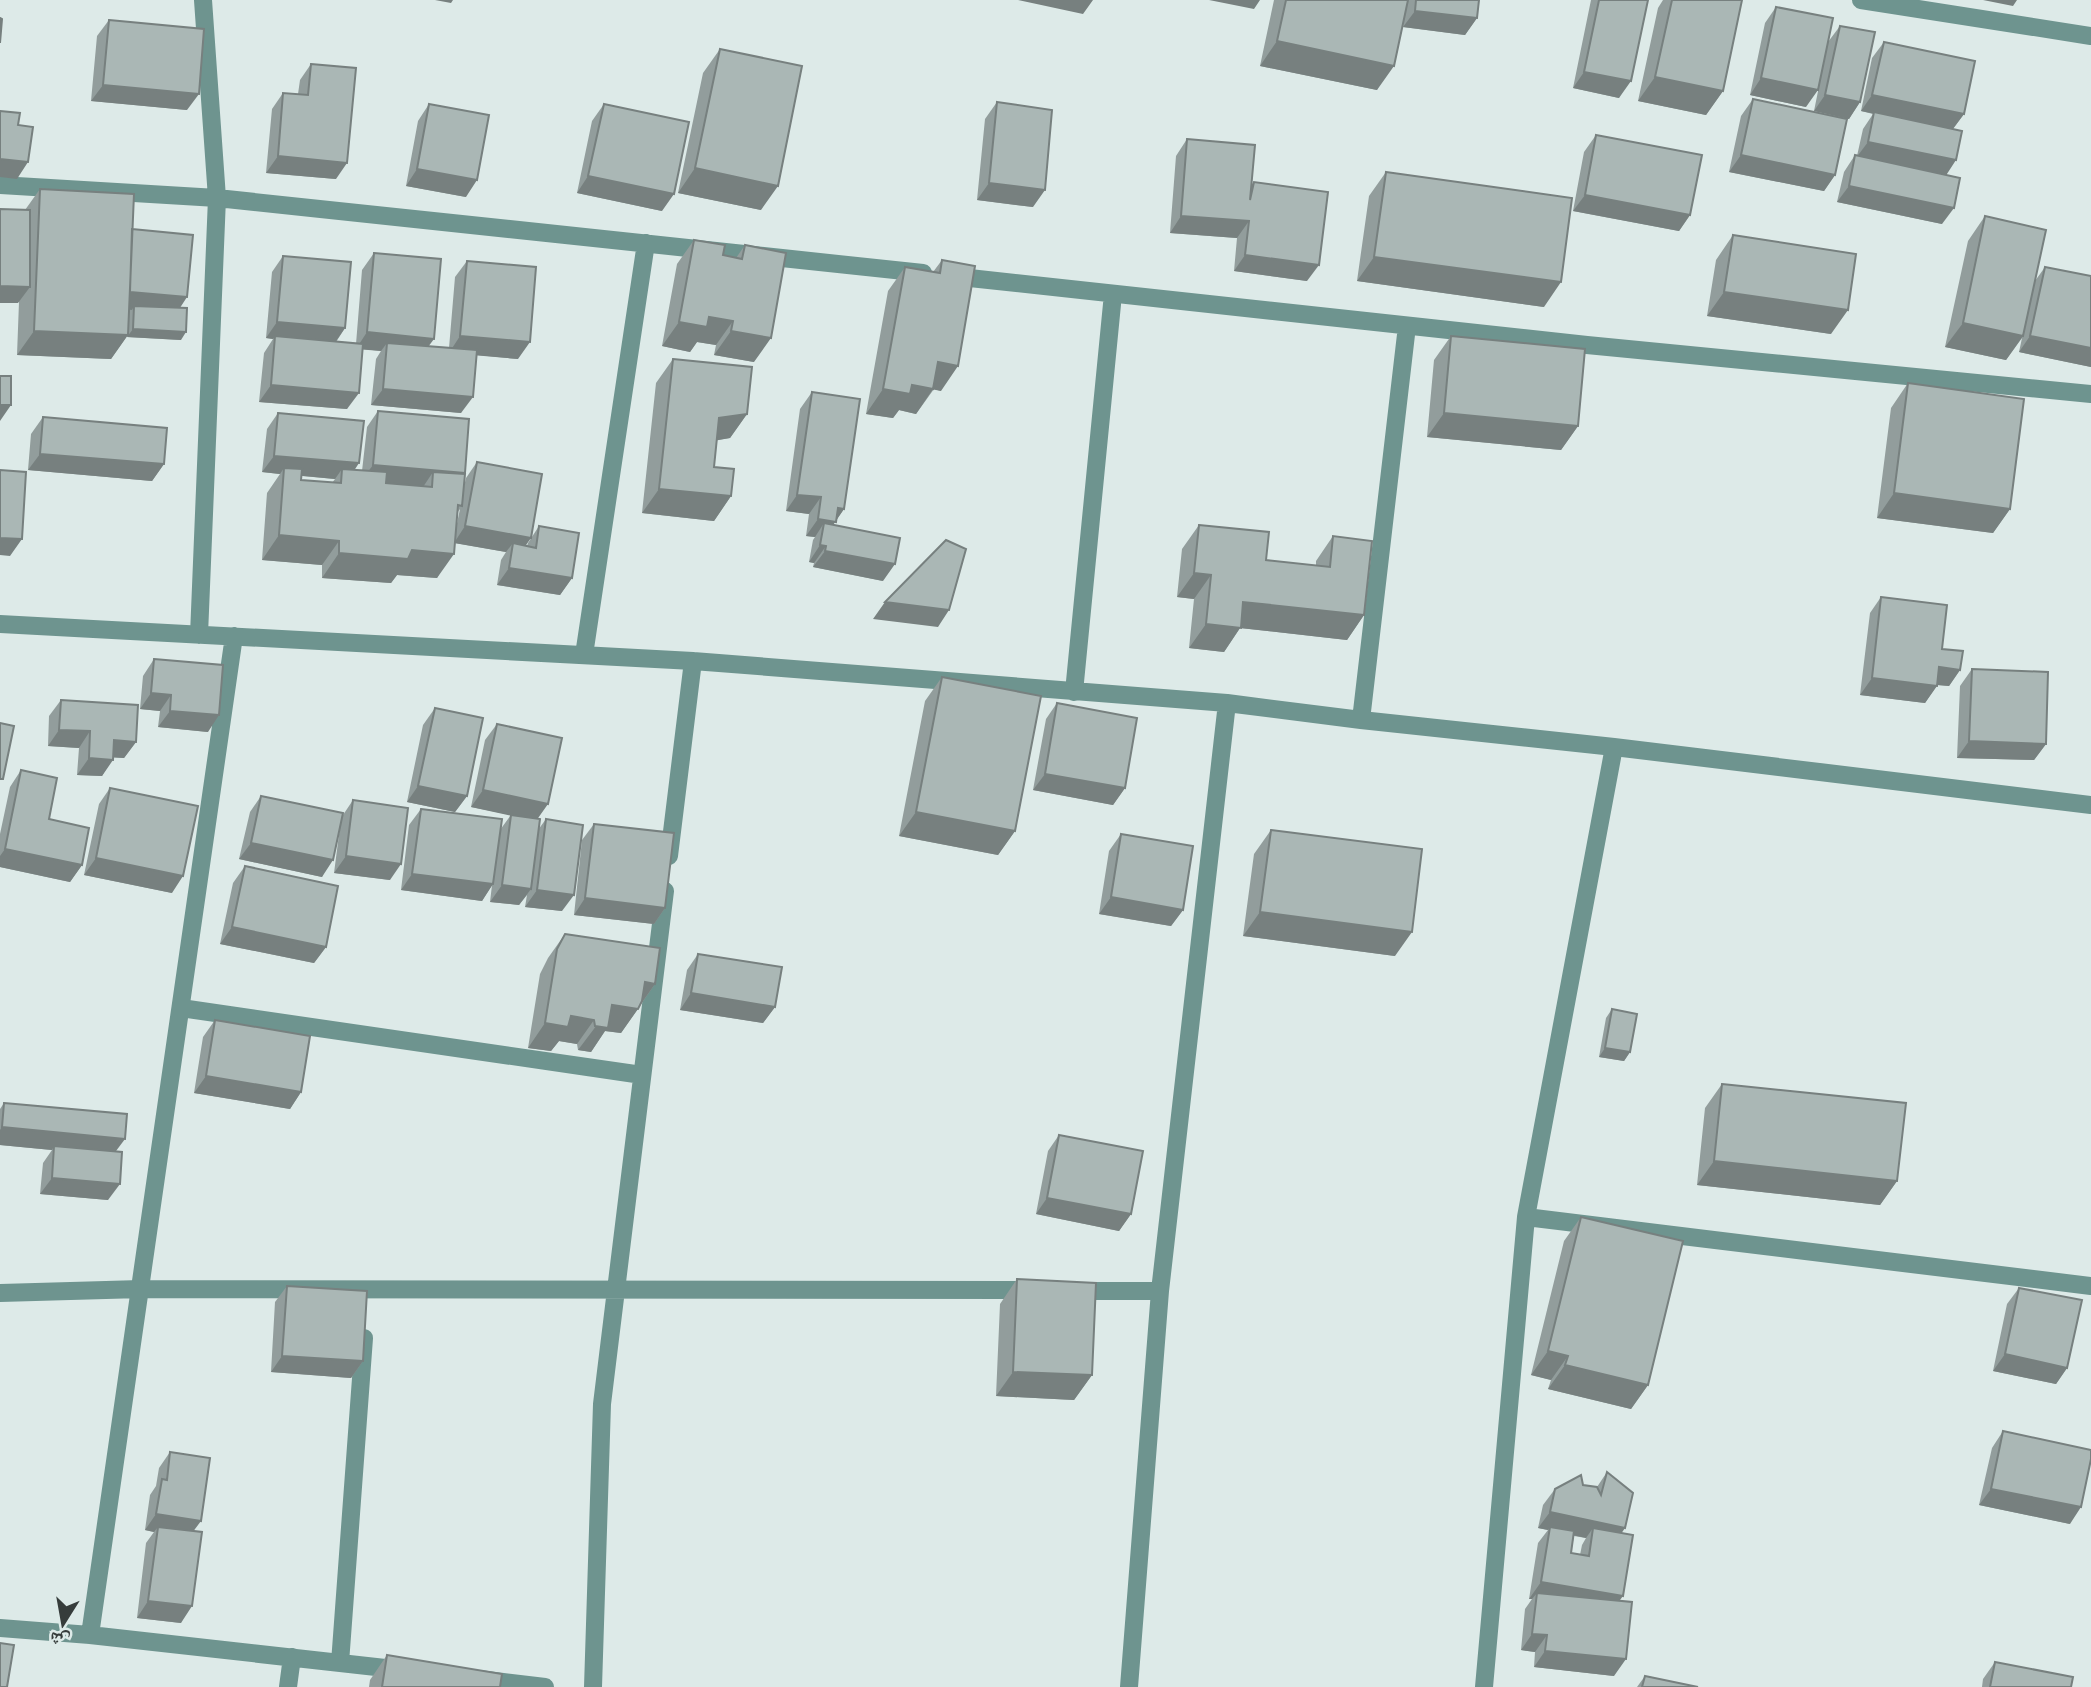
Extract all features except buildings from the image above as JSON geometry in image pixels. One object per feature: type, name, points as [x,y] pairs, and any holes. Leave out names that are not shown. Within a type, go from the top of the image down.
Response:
[{"type":"street","points":[[199,635],[217,198],[204,0]]},
{"type":"street","points":[[1861,0],[2091,36]]},
{"type":"street","points":[[0,185],[217,198],[1407,326],[2091,394]]},
{"type":"street","points":[[584,655],[646,243]]},
{"type":"street","points":[[1074,692],[1113,294]]},
{"type":"street","points":[[1361,720],[1407,326]]},
{"type":"street","points":[[0,624],[693,662],[1227,703],[2091,805]]},
{"type":"street","points":[[90,1635],[234,636]]},
{"type":"street","points":[[593,1687],[602,1404],[693,662]]},
{"type":"street","points":[[1129,1687],[1160,1291],[1227,703]]},
{"type":"street","points":[[1484,1687],[1526,1217],[1614,747]]},
{"type":"street","points":[[181,1008],[642,1075]]},
{"type":"street","points":[[1526,1217],[2091,1286]]},
{"type":"street","points":[[0,1293],[141,1289],[366,1302],[616,1289],[1160,1291]]},
{"type":"street","points":[[340,1663],[366,1302]]},
{"type":"street","points":[[0,1628],[90,1635],[422,1672]]},
{"type":"street","points":[[288,1687],[292,1657]]},
{"type":"street","points":[[463,1677],[545,1687]]}]
